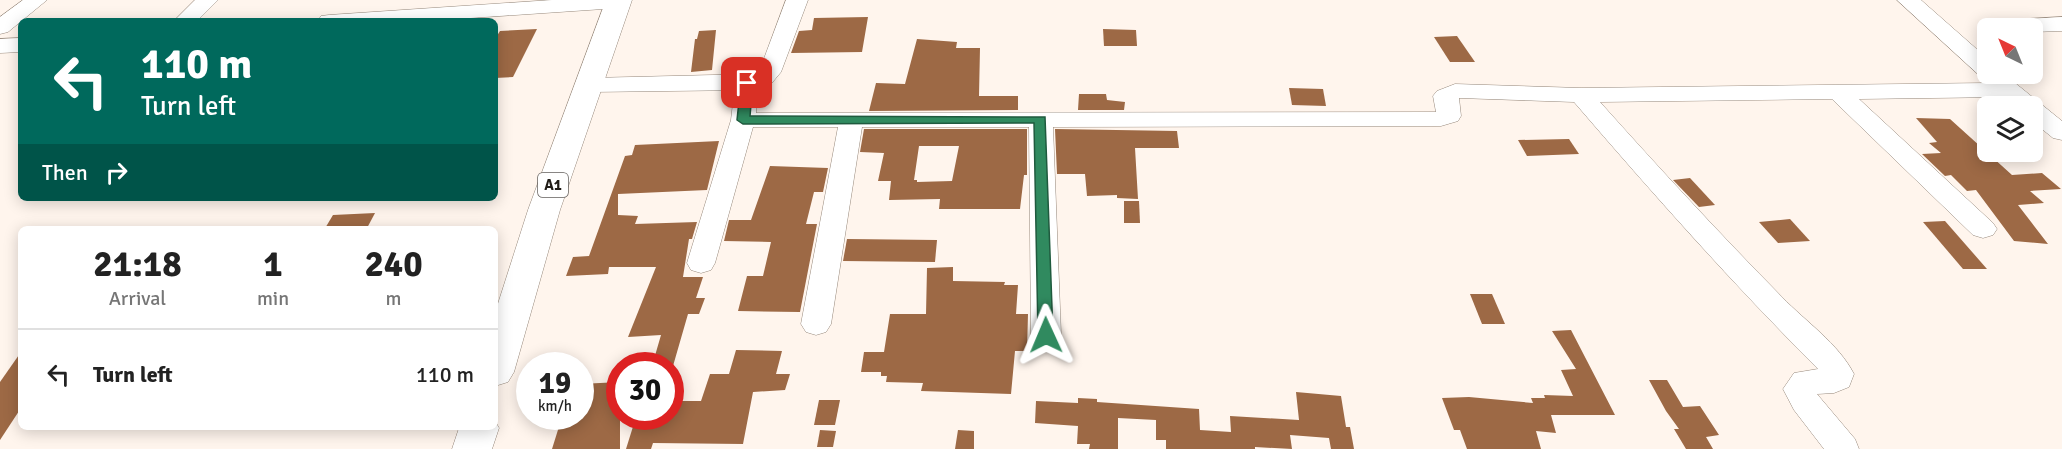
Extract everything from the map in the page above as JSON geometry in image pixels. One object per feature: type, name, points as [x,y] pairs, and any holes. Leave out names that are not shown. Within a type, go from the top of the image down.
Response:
[{"type":"highway","name":"A1","points":[[498,362],[544,210],[618,1]]},
{"type":"highway","points":[[472,449],[478,430]]},
{"type":"street","points":[[0,27],[36,0]]},
{"type":"street","points":[[187,18],[207,0]]},
{"type":"street","points":[[590,85],[747,83],[763,79],[770,72],[797,0]]},
{"type":"street","points":[[1908,0],[1977,61]]},
{"type":"street","points":[[372,18],[618,1]]},
{"type":"street","points":[[2043,25],[2062,24]]},
{"type":"street","points":[[1944,31],[1977,30]]},
{"type":"street","points":[[0,46],[18,45]]},
{"type":"street","points":[[701,263],[743,120],[747,83]]},
{"type":"street","points":[[2001,84],[2015,96]]},
{"type":"street","points":[[743,120],[1441,119],[1449,116],[1445,96],[1455,91],[1581,95],[2007,90]]},
{"type":"street","points":[[1838,92],[1983,229]]},
{"type":"street","points":[[1581,95],[1773,306],[1832,363],[1839,374],[1838,379],[1805,382],[1799,388],[1806,401],[1843,449]]},
{"type":"street","points":[[2043,118],[2062,133]]},
{"type":"street","points":[[1041,119],[1046,335]]},
{"type":"street","points":[[816,324],[850,120]]},
{"type":"building","points":[[868,17],[862,52],[791,53],[799,31],[812,30],[814,18]]},
{"type":"building","points":[[537,29],[513,77],[498,78],[498,34],[500,31]]},
{"type":"building","points":[[1103,29],[1136,30],[1137,46],[1104,46]]},
{"type":"building","points":[[716,30],[712,70],[691,72],[695,39],[699,31]]},
{"type":"building","points":[[1457,36],[1475,62],[1450,62],[1434,37]]},
{"type":"building","points":[[917,39],[957,42],[956,48],[980,48],[979,96],[1018,96],[1018,110],[869,111],[876,83],[905,84]]},
{"type":"building","points":[[1289,88],[1323,89],[1326,106],[1292,105]]},
{"type":"building","points":[[1079,94],[1106,94],[1107,100],[1125,102],[1124,110],[1078,110]]},
{"type":"building","points":[[1916,118],[1950,119],[1977,143],[1977,162],[1998,162],[2012,175],[2042,173],[2061,189],[2030,191],[2044,203],[2018,205],[2048,244],[2014,241],[1976,190],[1967,191],[1951,175],[1945,176],[1922,154],[1941,153],[1929,143],[1937,142]]},
{"type":"building","points":[[864,129],[1027,129],[1027,175],[1024,175],[1020,209],[939,209],[940,199],[889,200],[891,181],[878,181],[884,153],[860,152]],"holes":[[[919,146],[959,146],[952,181],[917,182],[914,180]]]},
{"type":"building","points":[[1055,129],[1177,131],[1179,148],[1135,148],[1138,199],[1117,198],[1117,195],[1087,196],[1085,174],[1057,174]]},
{"type":"building","points":[[1569,139],[1579,154],[1527,156],[1518,140]]},
{"type":"building","points":[[719,141],[707,190],[618,194],[618,215],[638,216],[635,224],[697,222],[692,239],[689,239],[683,277],[703,277],[696,298],[705,298],[699,314],[688,314],[677,352],[656,352],[661,335],[628,337],[656,267],[609,267],[608,274],[566,276],[573,257],[589,256],[625,156],[632,155],[635,145]]},
{"type":"building","points":[[770,166],[828,168],[823,192],[814,192],[806,224],[817,224],[800,312],[738,311],[747,276],[763,276],[771,242],[724,241],[729,220],[751,220]]},
{"type":"building","points":[[1690,178],[1715,205],[1699,207],[1673,180]]},
{"type":"building","points":[[1124,201],[1139,201],[1140,223],[1124,223]]},
{"type":"building","points":[[375,213],[368,226],[326,226],[333,215]]},
{"type":"building","points":[[1790,219],[1810,241],[1778,243],[1759,222]]},
{"type":"building","points":[[1945,221],[1987,269],[1963,269],[1923,222]]},
{"type":"building","points":[[847,239],[937,240],[935,262],[843,261]]},
{"type":"building","points":[[953,267],[953,281],[1005,282],[1004,285],[1018,285],[1016,314],[1028,314],[1027,351],[1015,351],[1011,394],[921,391],[923,383],[886,382],[887,376],[881,376],[881,372],[861,372],[864,352],[884,352],[890,314],[926,314],[927,268]]},
{"type":"building","points":[[1470,294],[1492,294],[1505,324],[1482,324]]},
{"type":"building","points":[[1571,330],[1615,415],[1551,415],[1556,433],[1536,431],[1541,449],[1467,449],[1460,430],[1454,430],[1442,398],[1469,397],[1533,403],[1531,398],[1545,398],[1544,395],[1573,396],[1561,370],[1576,369],[1552,331]]},
{"type":"building","points":[[736,350],[782,351],[776,374],[790,374],[785,390],[753,392],[743,444],[653,443],[651,449],[626,449],[632,430],[684,430],[684,401],[701,401],[710,374],[729,374]]},
{"type":"building","points":[[18,356],[18,413],[0,440],[0,382]]},
{"type":"building","points":[[1649,380],[1667,380],[1683,407],[1700,406],[1719,435],[1706,437],[1713,449],[1686,449],[1674,429],[1679,429]]},
{"type":"building","points":[[594,383],[606,383],[606,430],[620,430],[620,449],[552,449],[558,430],[594,430]]},
{"type":"building","points":[[1296,392],[1341,396],[1346,427],[1350,427],[1354,449],[1331,449],[1329,438],[1290,435],[1292,449],[1255,447],[1255,449],[1166,449],[1166,440],[1156,440],[1156,420],[1118,418],[1118,449],[1089,449],[1090,444],[1077,444],[1078,426],[1035,423],[1036,401],[1078,403],[1078,398],[1097,399],[1097,402],[1199,409],[1200,430],[1231,432],[1230,416],[1299,420]]},
{"type":"building","points":[[819,400],[840,400],[835,425],[814,425]]},
{"type":"building","points":[[820,430],[836,431],[833,447],[817,447]]},
{"type":"building","points":[[958,430],[974,431],[974,449],[955,449]]},
{"type":"route","points":[[747,83],[743,120],[1041,119],[1046,335]]}]
